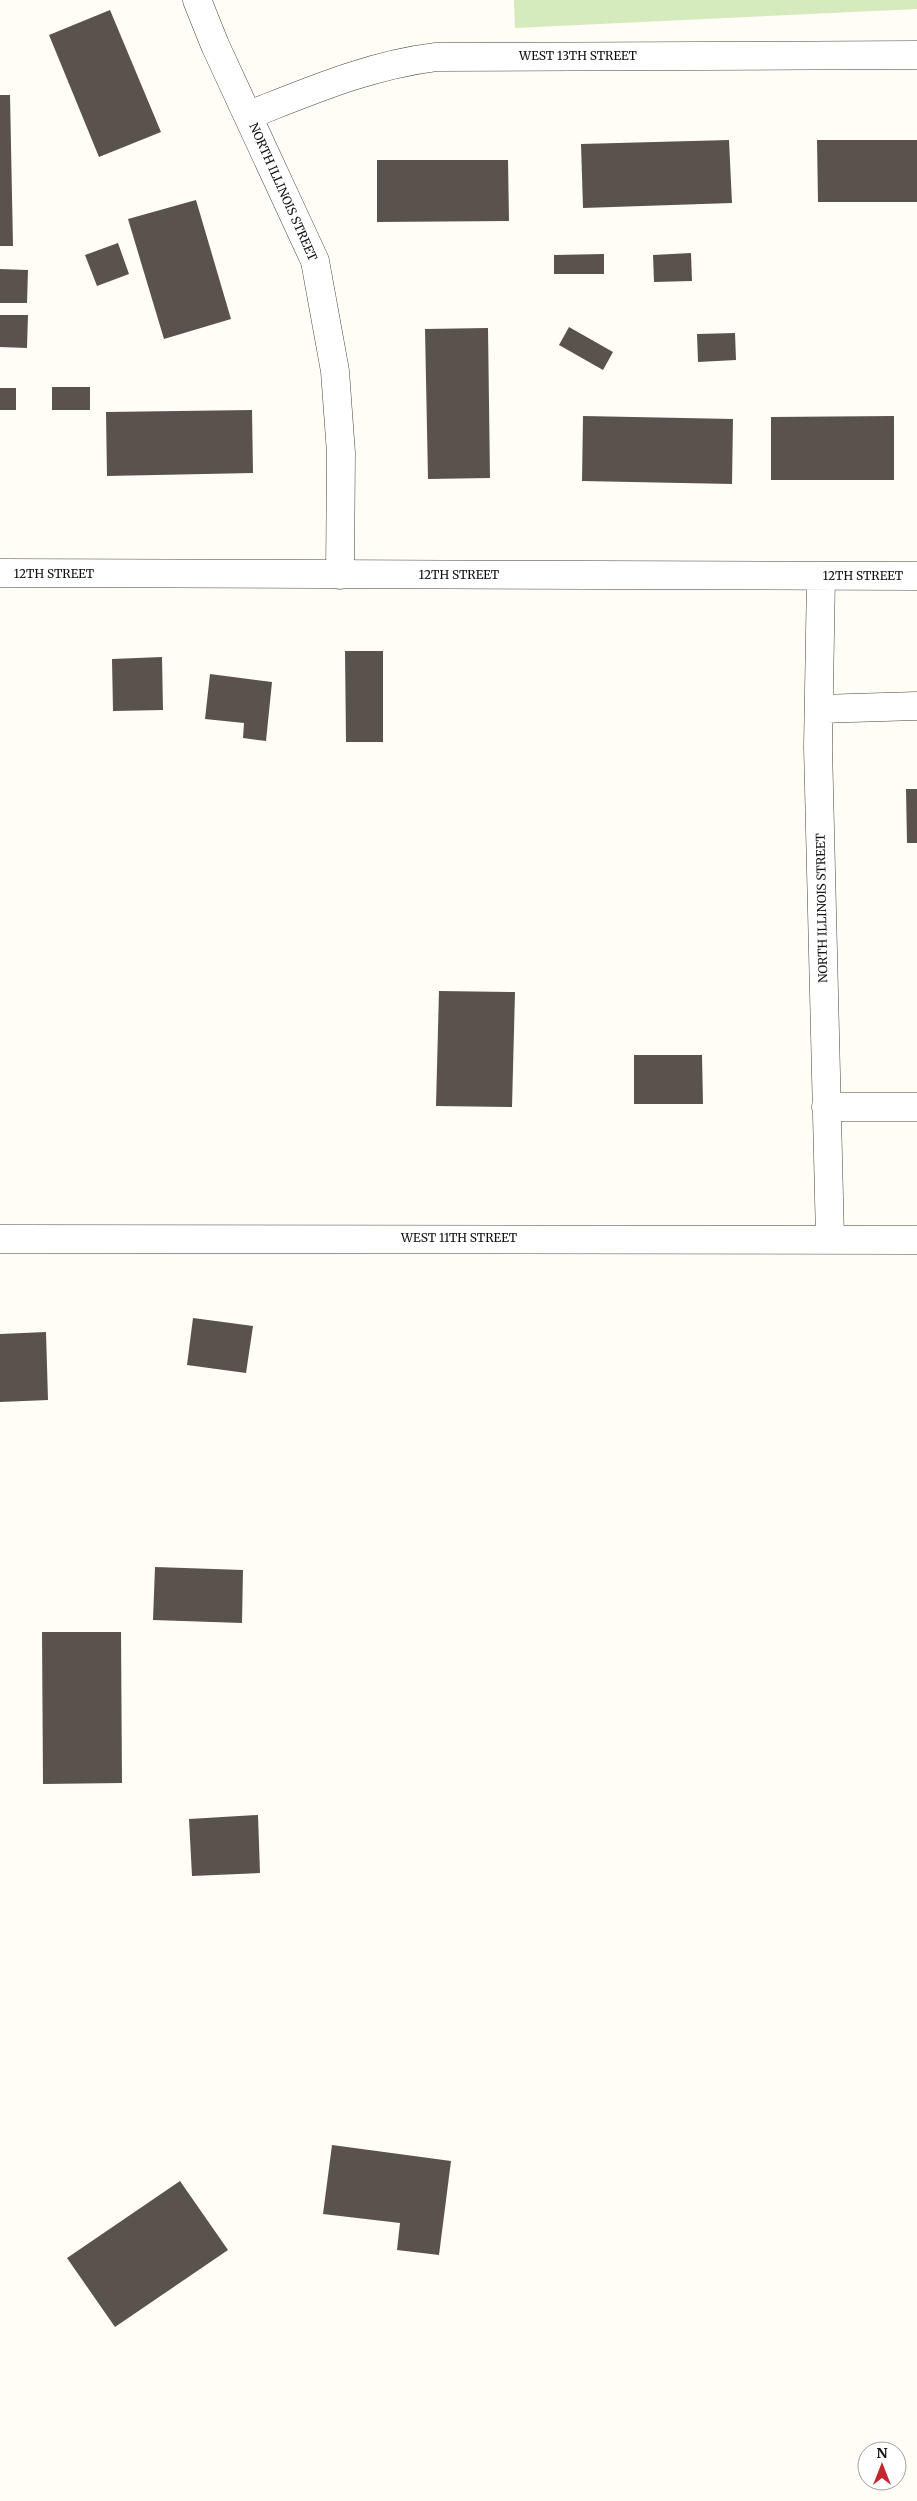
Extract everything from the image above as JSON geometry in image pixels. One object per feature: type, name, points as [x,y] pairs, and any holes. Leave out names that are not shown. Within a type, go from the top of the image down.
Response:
[{"type":"street","name":"NORTH ILLINOIS STREET","points":[[197,0],[215,45],[249,115],[315,262],[335,371],[341,453],[340,574]]},
{"type":"street","name":"WEST 13TH STREET","points":[[249,115],[353,75],[404,61],[436,57],[917,55]]},
{"type":"street","name":"12TH STREET","points":[[0,574],[917,576]]},
{"type":"street","name":"NORTH ILLINOIS STREET","points":[[821,577],[818,709],[830,1238]]},
{"type":"street","points":[[818,709],[917,706]]},
{"type":"street","points":[[826,1107],[917,1107]]},
{"type":"street","name":"WEST 11TH STREET","points":[[0,1239],[830,1238],[917,1240]]},
{"type":"green space","points":[[514,0],[917,0],[917,9],[515,28]]},
{"type":"building","points":[[110,10],[161,132],[99,157],[49,35]]},
{"type":"building","points":[[0,95],[10,95],[13,246],[0,246]]},
{"type":"building","points":[[729,140],[732,203],[583,208],[581,144]]},
{"type":"building","points":[[817,140],[917,140],[917,202],[818,202]]},
{"type":"building","points":[[377,160],[508,160],[509,221],[377,222]]},
{"type":"building","points":[[196,200],[231,319],[164,339],[128,219]]},
{"type":"building","points":[[118,243],[129,274],[97,286],[85,255]]},
{"type":"building","points":[[691,253],[692,281],[654,282],[653,255]]},
{"type":"building","points":[[604,254],[604,274],[554,274],[554,255]]},
{"type":"building","points":[[0,269],[28,270],[27,303],[0,303]]},
{"type":"building","points":[[0,315],[28,315],[27,348],[0,347]]},
{"type":"building","points":[[569,327],[613,352],[603,370],[559,345]]},
{"type":"building","points":[[488,328],[490,478],[428,479],[425,329]]},
{"type":"building","points":[[735,333],[736,360],[698,362],[697,334]]},
{"type":"building","points":[[52,387],[90,387],[90,410],[52,410]]},
{"type":"building","points":[[0,388],[16,388],[16,410],[0,410]]},
{"type":"building","points":[[252,410],[253,473],[107,476],[106,412]]},
{"type":"building","points":[[583,416],[733,419],[732,484],[582,481]]},
{"type":"building","points":[[894,416],[894,480],[771,480],[771,417]]},
{"type":"building","points":[[345,651],[383,651],[383,742],[346,742]]},
{"type":"building","points":[[162,657],[163,710],[113,711],[112,659]]},
{"type":"building","points":[[210,674],[272,682],[266,741],[243,738],[244,723],[205,719]]},
{"type":"building","points":[[906,789],[917,789],[917,843],[907,843]]},
{"type":"building","points":[[439,991],[515,992],[512,1107],[436,1106]]},
{"type":"building","points":[[634,1055],[702,1055],[703,1104],[634,1104]]},
{"type":"building","points":[[193,1318],[253,1326],[246,1373],[187,1365]]},
{"type":"building","points":[[46,1332],[48,1400],[0,1402],[0,1334]]},
{"type":"building","points":[[155,1567],[243,1570],[242,1623],[153,1620]]},
{"type":"building","points":[[42,1632],[121,1632],[122,1783],[43,1784]]},
{"type":"building","points":[[258,1815],[260,1873],[192,1876],[189,1819]]},
{"type":"building","points":[[332,2145],[451,2161],[439,2255],[397,2250],[400,2223],[323,2214]]},
{"type":"building","points":[[180,2181],[228,2250],[115,2327],[67,2258]]}]
